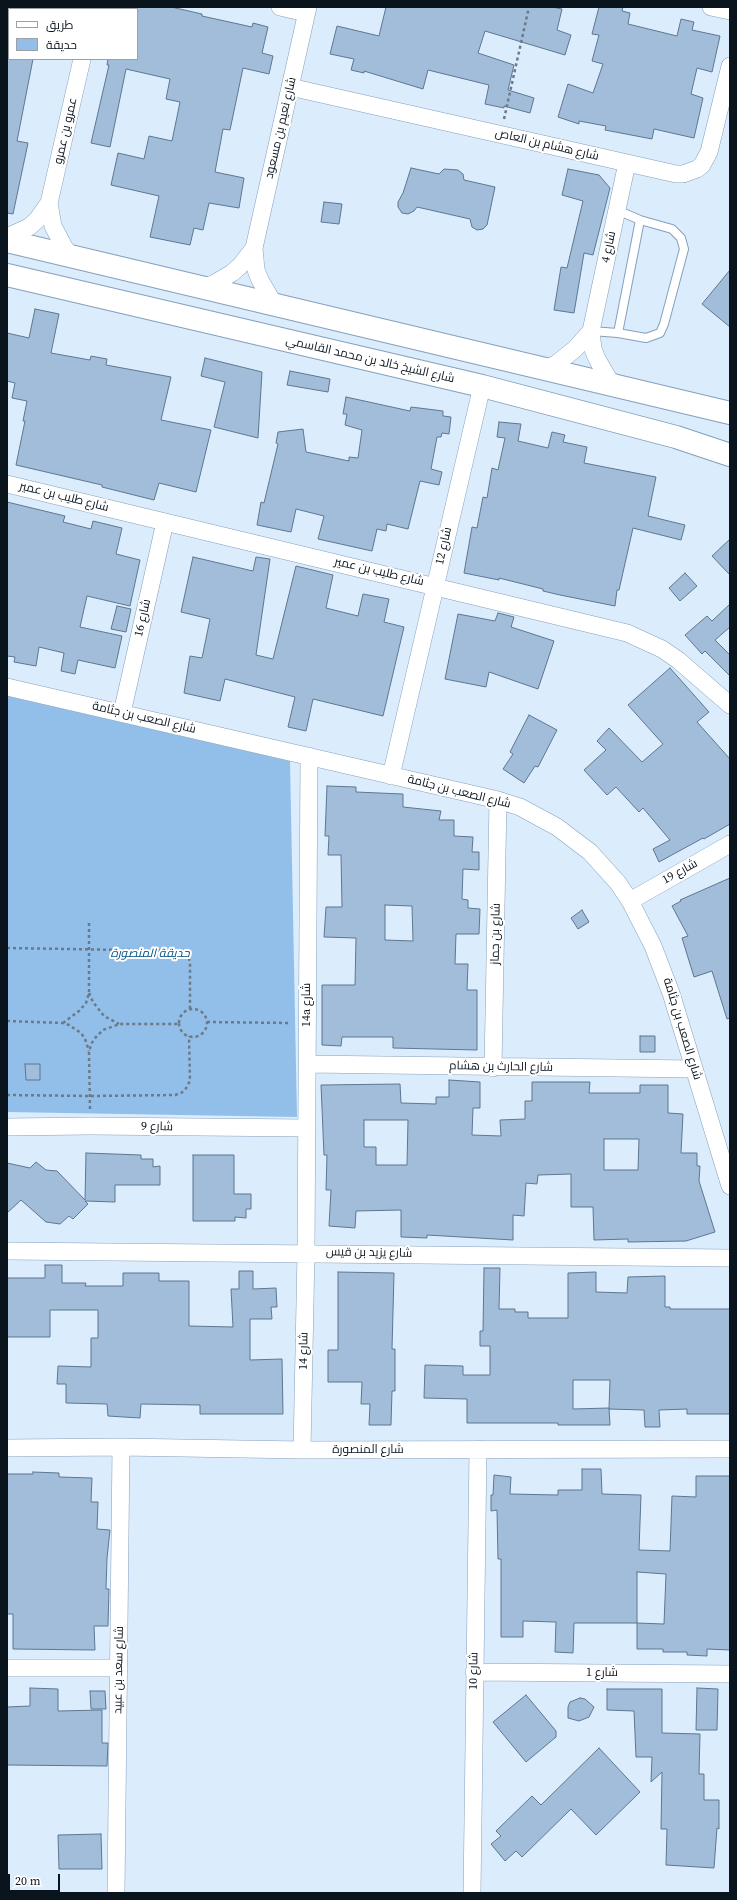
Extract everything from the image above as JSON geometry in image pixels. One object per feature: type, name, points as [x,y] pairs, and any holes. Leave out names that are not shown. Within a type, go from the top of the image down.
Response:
[{"type":"main road","points":[[7,241],[730,413]]},
{"type":"main road","name":"شارع الشيخ خالد بن محمد القاسمي","points":[[7,275],[482,386],[676,437],[730,455]]},
{"type":"main road","points":[[676,437],[711,456],[730,469]]},
{"type":"street","points":[[280,7],[307,10]]},
{"type":"street","points":[[711,7],[730,11]]},
{"type":"street","name":"شارع نعيم بن مسعود","points":[[278,306],[271,299],[260,280],[256,270],[254,248],[307,10]]},
{"type":"street","name":"عمرو بن عمرو","points":[[7,237],[29,227],[37,220],[49,203],[82,60]]},
{"type":"street","name":"شارع هشام بن العاص","points":[[290,87],[676,174],[690,173],[702,165],[709,152],[730,66]]},
{"type":"street","name":"شارع 4","points":[[616,386],[608,378],[597,359],[593,349],[591,331],[627,163]]},
{"type":"street","name":"عمرو بن عمرو","points":[[49,203],[53,226],[61,242],[71,256]]},
{"type":"street","name":"شارع نعيم بن مسعود","points":[[203,288],[232,273],[240,266],[254,248]]},
{"type":"street","name":"شارع 4","points":[[545,369],[576,349],[591,331]]},
{"type":"street","name":"شارع 12","points":[[391,776],[482,386]]},
{"type":"street","name":"شارع طليب بن عمير","points":[[7,484],[435,585],[608,628],[645,640],[678,660],[730,705]]},
{"type":"street","name":"شارع 16","points":[[122,713],[165,522]]},
{"type":"street","name":"شارع الصعب بن جثامة","points":[[7,687],[498,800],[539,816],[574,839],[605,867],[630,901],[653,946],[663,969],[694,1069],[726,1162],[730,1186]]},
{"type":"street","name":"14a شارع","points":[[306,1253],[309,756]]},
{"type":"street","name":"شارع بن جماز","points":[[493,1068],[498,800]]},
{"type":"street","name":"شارع 19","points":[[630,901],[730,844]]},
{"type":"street","name":"شارع الحارث بن هشام","points":[[307,1064],[493,1068],[694,1069]]},
{"type":"street","name":"شارع 9","points":[[7,1127],[90,1126],[307,1128]]},
{"type":"street","name":"شارع يزيد بن قيس","points":[[7,1251],[730,1258]]},
{"type":"street","name":"شارع 14","points":[[302,1450],[306,1253]]},
{"type":"street","name":"شارع المنصورة","points":[[7,1448],[121,1447],[302,1450],[730,1449]]},
{"type":"street","name":"شارع سعد بن عبيد","points":[[116,1893],[121,1447]]},
{"type":"street","name":"شارع 10","points":[[472,1893],[478,1449]]},
{"type":"street","points":[[7,1668],[118,1668]]},
{"type":"street","name":"شارع 1","points":[[474,1672],[730,1674]]},
{"type":"lane","points":[[591,331],[618,333],[646,338],[660,333],[664,324],[684,249],[681,238],[672,229],[640,220],[617,210]]},
{"type":"lane","points":[[618,333],[640,220]]},
{"type":"path","points":[[501,135],[529,7]]},
{"type":"path","points":[[62,1023],[79,1011],[86,1003],[89,993],[90,923]]},
{"type":"path","points":[[7,948],[184,951],[190,958],[190,1010]]},
{"type":"path","points":[[89,993],[93,1002],[104,1016],[120,1024]]},
{"type":"path","points":[[190,1010],[200,1011],[204,1014],[207,1022],[205,1031],[194,1037],[182,1032],[180,1024],[182,1014],[190,1010]]},
{"type":"path","points":[[7,1021],[62,1023],[69,1025],[81,1033],[85,1039],[89,1053]]},
{"type":"path","points":[[207,1022],[307,1023]]},
{"type":"path","points":[[90,1126],[89,1053],[91,1044],[103,1030],[120,1024],[180,1024]]},
{"type":"path","points":[[7,1095],[175,1095],[185,1090],[190,1081],[189,1036]]},
{"type":"green space","name":"حديقة المنصورة","points":[[7,696],[290,761],[297,1117],[7,1112]]},
{"type":"building","points":[[171,7],[202,14],[202,16],[252,27],[253,23],[268,27],[262,53],[273,56],[269,74],[243,68],[230,130],[223,129],[215,172],[244,178],[239,208],[209,203],[203,230],[194,228],[190,245],[150,237],[159,196],[111,185],[118,153],[144,159],[149,136],[172,141],[180,102],[166,99],[170,79],[126,69],[110,147],[91,143],[109,65],[107,65],[108,60],[138,60],[137,8]]},
{"type":"building","points":[[386,7],[552,7],[562,9],[557,30],[571,35],[565,55],[485,31],[478,53],[514,65],[508,90],[534,98],[530,113],[504,106],[504,108],[485,104],[489,85],[428,70],[423,89],[364,71],[364,73],[351,70],[354,59],[330,54],[337,26],[379,36]]},
{"type":"building","points":[[599,7],[623,7],[622,11],[630,13],[628,24],[677,36],[681,19],[694,22],[692,30],[720,36],[712,72],[697,68],[691,94],[703,98],[694,138],[654,129],[652,139],[605,130],[606,126],[579,121],[579,124],[558,117],[568,84],[593,93],[603,64],[592,61],[599,35],[592,34]]},
{"type":"building","points":[[7,59],[33,60],[17,141],[28,143],[13,214],[7,213]]},
{"type":"building","points":[[411,168],[439,174],[444,169],[458,170],[463,174],[464,180],[495,187],[487,225],[483,229],[477,230],[472,227],[470,219],[417,207],[414,211],[408,214],[402,213],[398,207],[398,202],[403,193]]},
{"type":"building","points":[[568,169],[599,175],[610,188],[593,255],[584,253],[574,313],[554,310],[561,267],[567,268],[583,201],[562,195]]},
{"type":"building","points":[[324,202],[342,204],[339,224],[321,222]]},
{"type":"building","points":[[730,270],[730,327],[702,304]]},
{"type":"building","points":[[35,309],[59,314],[51,353],[90,360],[91,356],[107,359],[106,365],[171,377],[161,420],[211,430],[196,492],[159,483],[154,500],[102,487],[102,485],[16,465],[25,421],[23,421],[27,401],[12,398],[15,383],[7,381],[7,333],[29,338]]},
{"type":"building","points":[[205,358],[262,372],[258,438],[214,427],[225,382],[201,376]]},
{"type":"building","points":[[290,371],[330,379],[328,392],[287,385]]},
{"type":"building","points":[[346,397],[410,411],[411,407],[443,411],[443,416],[451,417],[449,434],[442,433],[441,437],[437,437],[431,469],[442,472],[439,485],[420,481],[408,529],[387,524],[386,531],[377,529],[372,551],[318,539],[324,516],[296,509],[291,532],[257,525],[261,502],[264,503],[278,444],[276,443],[278,432],[303,429],[306,452],[349,461],[349,457],[358,458],[362,430],[345,425],[347,414],[343,414]]},
{"type":"building","points":[[499,422],[521,424],[518,441],[548,448],[552,432],[565,435],[563,442],[587,447],[584,463],[656,477],[648,516],[685,525],[681,540],[633,528],[619,590],[617,590],[615,606],[543,591],[543,589],[499,578],[499,580],[464,573],[472,527],[477,528],[483,497],[487,498],[492,468],[498,470],[505,438],[497,437]]},
{"type":"building","points":[[7,502],[65,516],[63,522],[91,529],[93,521],[122,528],[116,554],[140,560],[130,606],[87,596],[80,627],[122,636],[115,668],[78,660],[75,674],[61,671],[64,653],[39,647],[36,666],[14,662],[15,657],[7,656]]},
{"type":"building","points":[[730,539],[730,575],[712,556]]},
{"type":"building","points":[[193,557],[253,571],[256,557],[270,559],[256,655],[273,659],[296,566],[333,575],[326,608],[358,616],[363,594],[389,599],[384,622],[404,627],[383,716],[313,699],[306,731],[288,727],[295,697],[225,679],[220,701],[184,693],[190,656],[202,658],[210,619],[181,612]]},
{"type":"building","points":[[685,573],[697,586],[680,601],[669,588]]},
{"type":"building","points":[[730,604],[730,627],[715,640],[730,655],[730,676],[705,651],[702,654],[685,635],[707,616],[712,621]]},
{"type":"building","points":[[117,606],[131,609],[126,632],[111,629]]},
{"type":"building","points":[[498,613],[514,617],[511,627],[554,641],[538,689],[489,672],[486,687],[445,679],[458,614],[495,621]]},
{"type":"building","points":[[670,668],[709,712],[697,722],[730,759],[730,824],[659,862],[653,849],[670,840],[643,808],[639,812],[616,787],[607,795],[584,770],[606,750],[597,741],[609,728],[642,762],[663,744],[628,705]]},
{"type":"building","points":[[529,715],[557,730],[538,767],[535,766],[524,783],[503,769],[513,754],[510,752]]},
{"type":"building","points":[[327,786],[356,787],[356,792],[403,794],[403,807],[441,811],[439,820],[454,820],[454,836],[473,837],[472,852],[479,852],[479,870],[463,869],[462,899],[468,900],[468,908],[480,909],[479,934],[456,934],[455,964],[468,964],[467,990],[477,990],[477,1050],[393,1048],[393,1037],[342,1037],[341,1046],[322,1045],[322,985],[355,985],[356,938],[324,937],[326,907],[342,907],[341,855],[328,855],[329,836],[325,836]],"holes":[[[385,905],[412,906],[413,941],[385,940]]]},
{"type":"building","points":[[730,878],[730,1018],[727,1019],[712,971],[694,977],[682,938],[688,936],[672,906],[681,901],[680,900]]},
{"type":"building","points":[[582,910],[589,922],[578,929],[571,918]]},
{"type":"building","points":[[640,1036],[655,1036],[655,1052],[640,1052]]},
{"type":"building","points":[[25,1064],[40,1064],[40,1080],[26,1080]]},
{"type":"building","points":[[449,1080],[480,1082],[480,1108],[473,1108],[472,1135],[501,1136],[500,1120],[525,1119],[525,1101],[532,1101],[532,1082],[590,1082],[589,1093],[640,1093],[640,1085],[668,1085],[668,1113],[683,1114],[681,1153],[697,1153],[697,1166],[700,1166],[699,1181],[715,1232],[686,1241],[628,1242],[628,1239],[594,1240],[593,1207],[571,1207],[571,1174],[538,1175],[537,1184],[526,1183],[524,1216],[513,1215],[513,1240],[427,1235],[427,1238],[401,1237],[401,1210],[356,1211],[355,1228],[329,1226],[331,1190],[326,1190],[327,1155],[324,1155],[321,1085],[400,1084],[401,1103],[436,1104],[436,1097],[449,1097]],"holes":[[[364,1120],[408,1120],[407,1165],[376,1165],[376,1147],[364,1147]],[[604,1139],[639,1139],[638,1170],[604,1170]]]},
{"type":"building","points":[[86,1153],[141,1155],[141,1159],[153,1159],[153,1167],[160,1166],[160,1185],[115,1185],[115,1202],[85,1201],[88,1204],[73,1219],[69,1216],[60,1224],[46,1222],[21,1200],[7,1213],[7,1163],[30,1168],[36,1162],[46,1170],[57,1171],[85,1200]]},
{"type":"building","points":[[193,1155],[234,1155],[234,1194],[251,1194],[251,1209],[246,1209],[246,1218],[235,1217],[235,1221],[193,1221]]},
{"type":"building","points":[[45,1265],[62,1265],[62,1283],[86,1283],[85,1286],[123,1286],[123,1273],[159,1273],[159,1281],[189,1281],[189,1326],[233,1327],[231,1289],[239,1289],[239,1271],[253,1271],[253,1289],[276,1288],[277,1307],[271,1307],[272,1319],[250,1319],[250,1360],[282,1359],[283,1414],[200,1414],[200,1405],[141,1404],[140,1418],[108,1416],[107,1404],[66,1403],[66,1384],[57,1384],[58,1366],[91,1367],[91,1338],[98,1338],[98,1310],[50,1310],[50,1337],[7,1337],[7,1278],[45,1278]]},
{"type":"building","points":[[484,1268],[500,1268],[499,1309],[515,1309],[515,1312],[528,1312],[528,1318],[568,1318],[568,1273],[596,1272],[596,1292],[627,1293],[628,1277],[665,1276],[665,1307],[670,1307],[670,1309],[730,1309],[730,1414],[687,1414],[687,1409],[659,1410],[660,1427],[645,1427],[644,1410],[609,1409],[610,1425],[558,1425],[558,1423],[467,1423],[467,1399],[424,1398],[425,1365],[463,1366],[463,1375],[490,1375],[490,1346],[480,1346],[480,1331],[483,1331]],"holes":[[[573,1380],[610,1380],[609,1408],[573,1409]]]},
{"type":"building","points":[[338,1272],[394,1273],[392,1349],[395,1349],[395,1391],[392,1391],[391,1425],[369,1425],[370,1404],[361,1404],[362,1382],[328,1382],[328,1350],[338,1350]]},
{"type":"building","points":[[582,1469],[601,1469],[602,1494],[641,1495],[639,1550],[670,1551],[672,1496],[696,1497],[696,1476],[730,1476],[730,1650],[707,1649],[707,1656],[687,1655],[687,1652],[663,1652],[663,1649],[637,1649],[637,1623],[574,1623],[573,1653],[555,1652],[556,1622],[523,1621],[523,1637],[501,1637],[501,1559],[498,1559],[497,1510],[491,1511],[491,1495],[493,1495],[494,1475],[511,1477],[510,1494],[558,1495],[558,1490],[582,1490]],"holes":[[[637,1572],[666,1574],[664,1624],[637,1623]]]},
{"type":"building","points":[[33,1472],[59,1473],[59,1477],[92,1478],[91,1502],[98,1502],[97,1529],[110,1530],[106,1589],[109,1589],[108,1626],[94,1626],[95,1650],[13,1649],[13,1614],[7,1614],[7,1474],[33,1474]]},
{"type":"building","points":[[30,1688],[58,1689],[58,1711],[102,1710],[102,1743],[108,1743],[107,1766],[7,1765],[7,1707],[30,1706]]},
{"type":"building","points":[[697,1688],[718,1689],[717,1730],[696,1730]]},
{"type":"building","points":[[607,1689],[662,1689],[662,1733],[700,1734],[699,1774],[704,1774],[704,1800],[719,1800],[719,1829],[717,1828],[714,1868],[666,1865],[667,1829],[661,1829],[662,1772],[651,1782],[652,1757],[636,1757],[634,1711],[607,1710]]},
{"type":"building","points":[[90,1691],[105,1691],[106,1709],[91,1709]]},
{"type":"building","points":[[526,1695],[556,1731],[556,1737],[526,1762],[493,1722]]},
{"type":"building","points":[[580,1698],[585,1699],[594,1707],[589,1717],[579,1721],[568,1718],[568,1707],[570,1702]]},
{"type":"building","points":[[599,1748],[640,1792],[596,1835],[571,1809],[522,1857],[516,1851],[505,1861],[491,1844],[501,1836],[496,1831],[532,1796],[541,1805]]},
{"type":"building","points":[[101,1834],[102,1869],[59,1869],[58,1835]]}]
